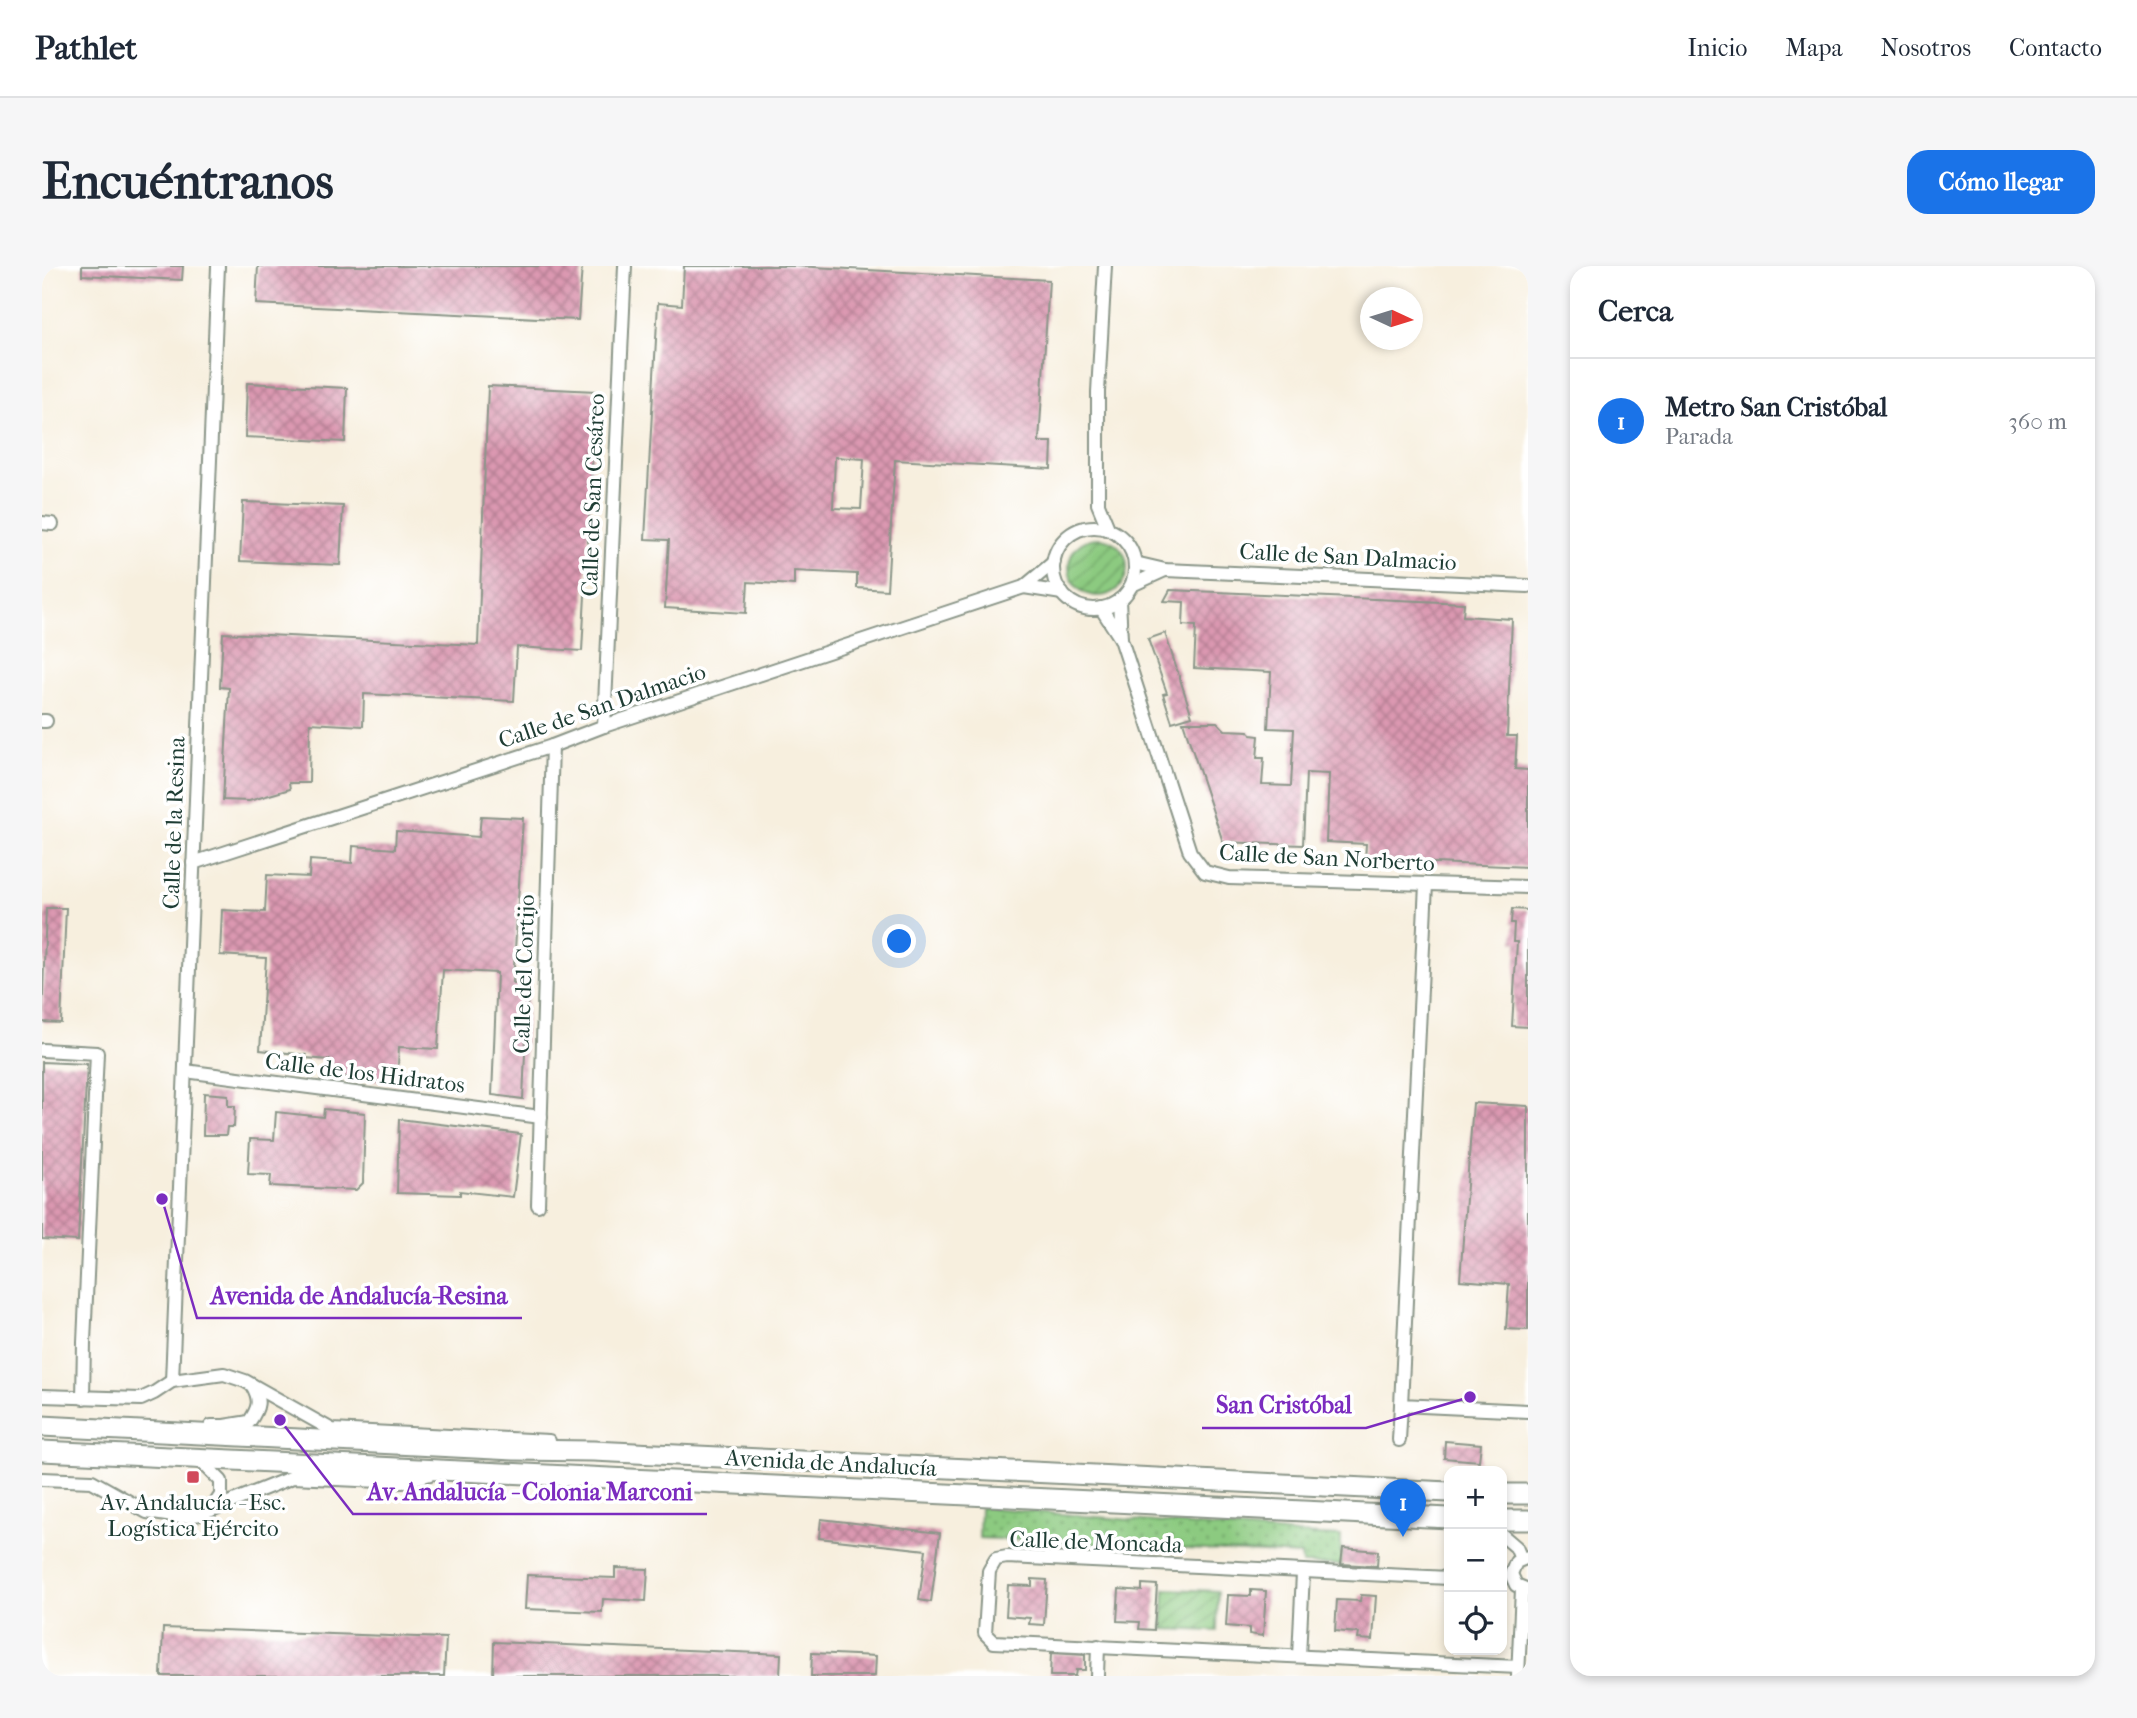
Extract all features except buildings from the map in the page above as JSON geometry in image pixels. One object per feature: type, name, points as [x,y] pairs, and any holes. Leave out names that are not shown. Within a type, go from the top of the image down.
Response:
[{"type":"main road","name":"Avenida de Andalucía","points":[[42,1426],[1444,1492]]},
{"type":"main road","name":"Avenida de Andalucía","points":[[42,1451],[1444,1518]]},
{"type":"main road","points":[[1507,1494],[1528,1494]]},
{"type":"main road","points":[[1507,1520],[1528,1520]]},
{"type":"street","name":"Calle de la Resina","points":[[172,1381],[218,266]]},
{"type":"street","name":"Calle de San Cesáreo","points":[[604,726],[625,266]]},
{"type":"street","points":[[1105,266],[1098,392],[1098,505],[1108,528]]},
{"type":"street","points":[[1084,527],[1108,528],[1121,536],[1131,548],[1135,563],[1132,585],[1119,600],[1101,608],[1080,606],[1062,593],[1055,579],[1054,562],[1059,547],[1069,535],[1084,527],[1098,505]]},
{"type":"street","name":"Calle de San Dalmacio","points":[[193,863],[552,746],[604,726],[1024,587],[1054,562]]},
{"type":"street","name":"Calle de San Dalmacio","points":[[1135,563],[1165,570],[1528,586]]},
{"type":"street","name":"Calle de San Dalmacio","points":[[1132,585],[1165,570]]},
{"type":"street","name":"Calle de San Dalmacio","points":[[1024,587],[1062,593]]},
{"type":"street","name":"Calle de San Norberto","points":[[1119,600],[1121,639]]},
{"type":"street","name":"Calle de San Norberto","points":[[1101,608],[1121,639],[1190,852],[1205,872],[1229,878],[1528,887]]},
{"type":"street","name":"Calle del Cortijo","points":[[538,1205],[552,746]]},
{"type":"street","points":[[1399,1440],[1426,884]]},
{"type":"street","points":[[42,1049],[97,1053],[83,1398]]},
{"type":"street","name":"Calle de los Hidratos","points":[[184,1071],[541,1117]]},
{"type":"street","name":"Avenida de Andalucía","points":[[42,1396],[141,1399],[172,1381],[224,1374],[252,1385],[332,1430],[559,1442],[593,1451]]},
{"type":"street","name":"Avenida de Andalucía","points":[[97,1429],[127,1421],[224,1426],[249,1422],[259,1406],[252,1385]]},
{"type":"street","points":[[1401,1405],[1528,1411]]},
{"type":"street","points":[[197,1458],[214,1471],[221,1481],[221,1495],[211,1510]]},
{"type":"street","points":[[42,1479],[92,1481],[128,1503],[162,1516],[190,1517],[293,1477],[402,1482],[443,1470]]},
{"type":"street","points":[[1507,1539],[1524,1558],[1513,1567],[1516,1585],[1518,1672]]},
{"type":"street","name":"Calle de Moncada","points":[[1444,1578],[1007,1557],[996,1559],[989,1571],[985,1633],[994,1642],[1299,1656],[1518,1672]]},
{"type":"street","points":[[1299,1656],[1303,1573]]},
{"type":"street","points":[[1097,1676],[1098,1646]]},
{"type":"green space","points":[[1098,538],[1114,543],[1122,551],[1127,567],[1122,583],[1114,591],[1098,596],[1082,591],[1074,583],[1069,567],[1074,551],[1082,543]]},
{"type":"green space","points":[[980,1507],[1341,1536],[1341,1565],[1302,1564],[1301,1555],[979,1538]]},
{"type":"green space","points":[[1165,1589],[1218,1591],[1217,1631],[1163,1629]]},
{"type":"place","name":"Avenida de Andalucía-Resina","points":[[162,1199]]},
{"type":"place","name":"San Cristóbal","points":[[1470,1397]]},
{"type":"place","name":"Av. Andalucía - Colonia Marconi","points":[[280,1420]]},
{"type":"place","name":"Av. Andalucía - Esc. Logística Ejército","points":[[193,1477]]},
{"type":"place","name":"Metro San Cristóbal","points":[[1403,1537]]}]
